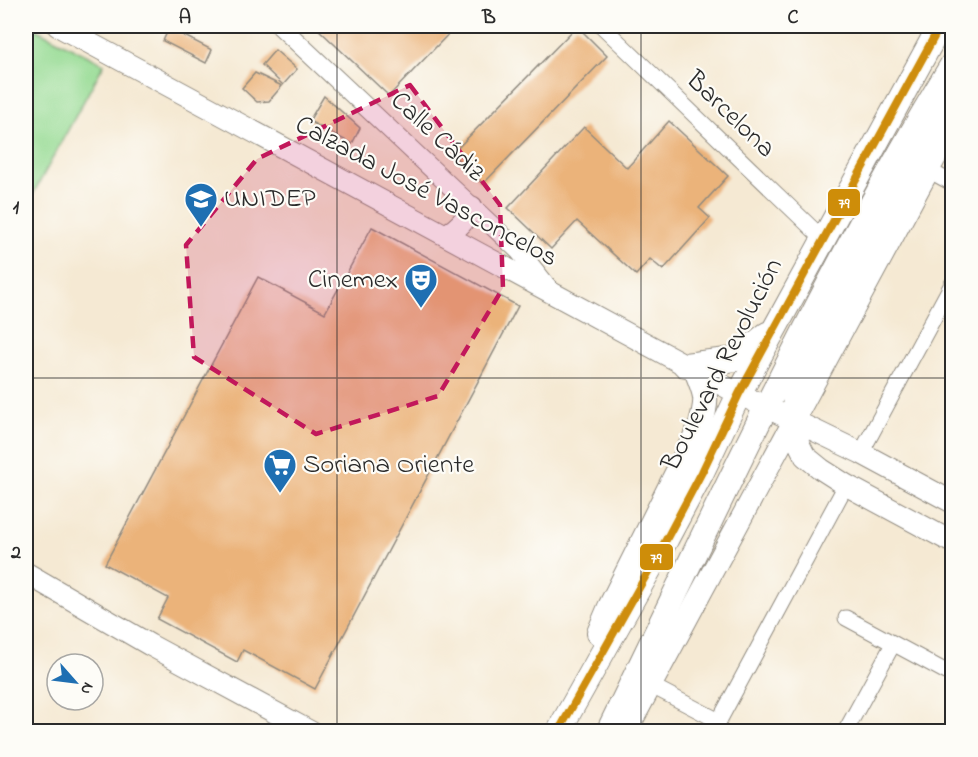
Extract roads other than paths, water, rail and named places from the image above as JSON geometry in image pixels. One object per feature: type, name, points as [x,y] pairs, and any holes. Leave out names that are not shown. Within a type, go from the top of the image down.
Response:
[{"type":"main road","name":"Calzada José Vasconcelos","points":[[58,26],[690,368],[766,408],[861,453],[952,502]]},
{"type":"main road","name":"Boulevard Revolución","points":[[558,732],[672,529],[739,394],[937,27]]},
{"type":"main road","points":[[608,732],[801,337],[902,150],[952,65]]},
{"type":"main road","points":[[952,94],[923,166],[798,389],[793,421],[805,456],[821,469],[846,485],[952,542]]},
{"type":"main road","points":[[923,166],[952,127]]},
{"type":"main road","points":[[446,236],[466,219],[472,207]]},
{"type":"main road","points":[[575,732],[595,642],[610,607],[700,428],[706,394],[690,368],[736,359],[776,327]]},
{"type":"main road","points":[[626,732],[793,421]]},
{"type":"main road","points":[[26,573],[150,645],[311,732]]},
{"type":"street","name":"Calle Cádiz","points":[[280,26],[519,251],[552,293]]},
{"type":"street","name":"Barcelona","points":[[602,26],[823,240]]},
{"type":"street","points":[[923,166],[952,183]]},
{"type":"street","points":[[861,453],[952,284]]},
{"type":"street","points":[[652,686],[716,726],[846,485]]},
{"type":"street","points":[[846,618],[952,675]]},
{"type":"street","points":[[845,732],[893,644]]},
{"type":"place","name":"UNIDEP","points":[[201,228]]},
{"type":"place","name":"Cinemex","points":[[421,309]]},
{"type":"place","name":"Soriana Oriente","points":[[280,494]]}]
